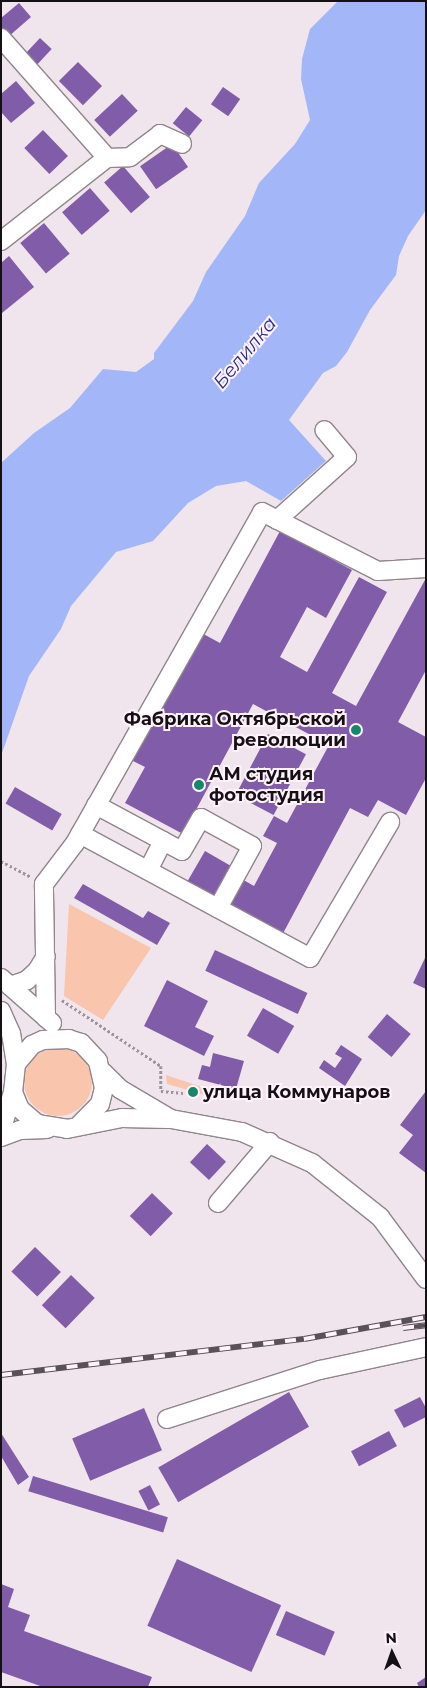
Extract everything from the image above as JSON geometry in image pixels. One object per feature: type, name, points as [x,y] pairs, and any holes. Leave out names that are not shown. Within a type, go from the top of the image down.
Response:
[{"type":"street","points":[[1,38],[107,158]]},
{"type":"street","points":[[1,241],[107,158],[130,157],[160,134],[182,144]]},
{"type":"street","points":[[277,520],[346,457],[324,430]]},
{"type":"street","points":[[46,1018],[44,884],[80,834],[262,512],[378,571],[426,568]]},
{"type":"street","points":[[96,805],[182,850],[201,818],[252,846],[218,908]]},
{"type":"street","points":[[80,834],[310,958],[390,822]]},
{"type":"street","points":[[148,870],[163,841]]},
{"type":"street","points":[[6,982],[27,980],[37,971],[46,956]]},
{"type":"street","points":[[6,982],[69,1038],[92,1051],[103,1072],[120,1089],[171,1119]]},
{"type":"street","points":[[1,1010],[11,1033],[16,1064],[13,1092],[1,1132]]},
{"type":"street","points":[[16,1064],[32,1045],[44,1040],[69,1038]]},
{"type":"street","points":[[80,1124],[100,1104],[104,1088],[103,1072]]},
{"type":"street","points":[[13,1092],[20,1110],[29,1119],[49,1128]]},
{"type":"street","points":[[1,1137],[20,1130],[67,1129],[80,1124],[122,1118],[171,1119],[242,1132],[270,1142],[336,1179],[380,1218],[426,1279]]},
{"type":"street","points":[[218,1203],[270,1142]]},
{"type":"street","points":[[167,1419],[320,1370],[426,1347]]},
{"type":"path","points":[[1,860],[44,884]]},
{"type":"path","points":[[56,996],[161,1066],[161,1091],[183,1093]]},
{"type":"shaded area","points":[[69,904],[151,948],[103,1020],[64,996]]},
{"type":"shaded area","points":[[58,1048],[71,1051],[82,1058],[89,1069],[92,1082],[89,1095],[82,1106],[71,1113],[58,1116],[45,1113],[34,1106],[27,1095],[24,1082],[27,1069],[34,1058],[45,1051]]},
{"type":"shaded area","points":[[166,1075],[208,1089],[209,1093],[205,1095],[167,1084]]},
{"type":"water","name":"Белилка","points":[[338,1],[426,1],[426,210],[408,236],[399,256],[396,275],[370,310],[347,352],[336,366],[323,373],[289,420],[326,461],[281,501],[246,481],[216,486],[188,503],[153,541],[116,552],[71,606],[61,629],[29,676],[1,756],[1,463],[34,433],[70,408],[103,369],[136,372],[154,359],[154,353],[193,301],[206,272],[245,216],[259,183],[295,144],[310,120],[301,79],[302,59],[310,29]]},
{"type":"building","points":[[19,3],[31,17],[8,37],[1,28],[1,18]]},
{"type":"building","points":[[40,38],[52,49],[35,66],[24,56]]},
{"type":"building","points":[[78,62],[102,86],[83,105],[59,81]]},
{"type":"building","points":[[16,81],[35,103],[11,123],[1,112],[1,94]]},
{"type":"building","points":[[223,87],[240,99],[228,116],[211,104]]},
{"type":"building","points":[[122,94],[138,111],[110,137],[94,120]]},
{"type":"building","points":[[186,107],[202,120],[189,137],[173,123]]},
{"type":"building","points":[[43,130],[68,156],[49,174],[24,148]]},
{"type":"building","points":[[172,144],[188,167],[156,189],[140,166]]},
{"type":"building","points":[[123,166],[150,197],[131,213],[104,182]]},
{"type":"building","points":[[90,188],[110,211],[82,235],[62,212]]},
{"type":"building","points":[[44,223],[70,254],[46,274],[20,243]]},
{"type":"building","points":[[9,256],[34,287],[2,313],[1,263]]},
{"type":"building","name":"Фабрика Октябрьской революции","points":[[280,531],[352,570],[326,618],[307,607],[280,657],[307,672],[359,577],[387,592],[332,693],[356,706],[426,578],[426,670],[398,722],[426,737],[426,778],[406,815],[378,800],[368,817],[350,808],[280,939],[224,908],[240,878],[254,886],[277,843],[263,836],[274,816],[287,823],[329,745],[253,704],[183,834],[125,803],[145,767],[127,758],[196,630],[220,643]]},
{"type":"building","points":[[268,734],[306,754],[274,815],[236,795]]},
{"type":"building","points":[[15,787],[62,814],[52,830],[6,803]]},
{"type":"building","points":[[205,851],[233,867],[212,903],[184,887]]},
{"type":"building","points":[[83,884],[143,918],[148,911],[170,923],[157,945],[74,898]]},
{"type":"building","points":[[215,950],[307,993],[298,1014],[205,971]]},
{"type":"building","points":[[426,956],[426,989],[413,983]]},
{"type":"building","points":[[167,980],[208,1001],[195,1027],[214,1036],[204,1056],[144,1026]]},
{"type":"building","points":[[263,1008],[294,1026],[278,1054],[247,1036]]},
{"type":"building","points":[[387,1014],[411,1034],[391,1057],[368,1037]]},
{"type":"building","points":[[341,1045],[362,1059],[345,1086],[319,1068],[324,1060],[335,1068],[342,1058],[335,1054]]},
{"type":"building","points":[[213,1053],[244,1061],[236,1089],[198,1079],[202,1065],[210,1067]]},
{"type":"building","points":[[426,1091],[426,1173],[399,1153],[413,1135],[400,1125]]},
{"type":"building","points":[[207,1144],[226,1162],[209,1180],[190,1162]]},
{"type":"building","points":[[152,1193],[173,1213],[151,1236],[130,1216]]},
{"type":"building","points":[[35,1247],[61,1272],[37,1296],[11,1271]]},
{"type":"building","points":[[71,1275],[95,1298],[66,1328],[42,1305]]},
{"type":"building","points":[[289,1392],[309,1427],[178,1502],[158,1468]]},
{"type":"building","points":[[420,1397],[426,1408],[426,1417],[404,1428],[394,1410]]},
{"type":"building","points":[[144,1408],[162,1450],[90,1481],[72,1438]]},
{"type":"building","points":[[389,1431],[397,1446],[359,1466],[351,1451]]},
{"type":"building","points":[[1,1433],[29,1477],[18,1485],[1,1456]]},
{"type":"building","points":[[33,1476],[168,1517],[163,1533],[28,1491]]},
{"type":"building","points":[[150,1485],[160,1505],[148,1511],[138,1491]]},
{"type":"building","points":[[177,1559],[281,1605],[251,1672],[147,1626]]},
{"type":"building","points":[[1,1584],[14,1589],[8,1607],[30,1615],[24,1631],[152,1677],[148,1687],[43,1687],[1,1672]]},
{"type":"building","points":[[286,1611],[335,1632],[325,1656],[276,1635]]},
{"type":"building","points":[[426,1677],[426,1687],[419,1687],[417,1683]]},
{"type":"railway","points":[[1,1375],[304,1339],[426,1317]]},
{"type":"railway","points":[[403,1328],[426,1325]]},
{"type":"place","name":"Фабрика Октябрьской революции","points":[[356,730]]},
{"type":"place","name":"АМ студия фотостудия","points":[[199,785]]},
{"type":"place","name":"улица Коммунаров","points":[[193,1092]]}]
